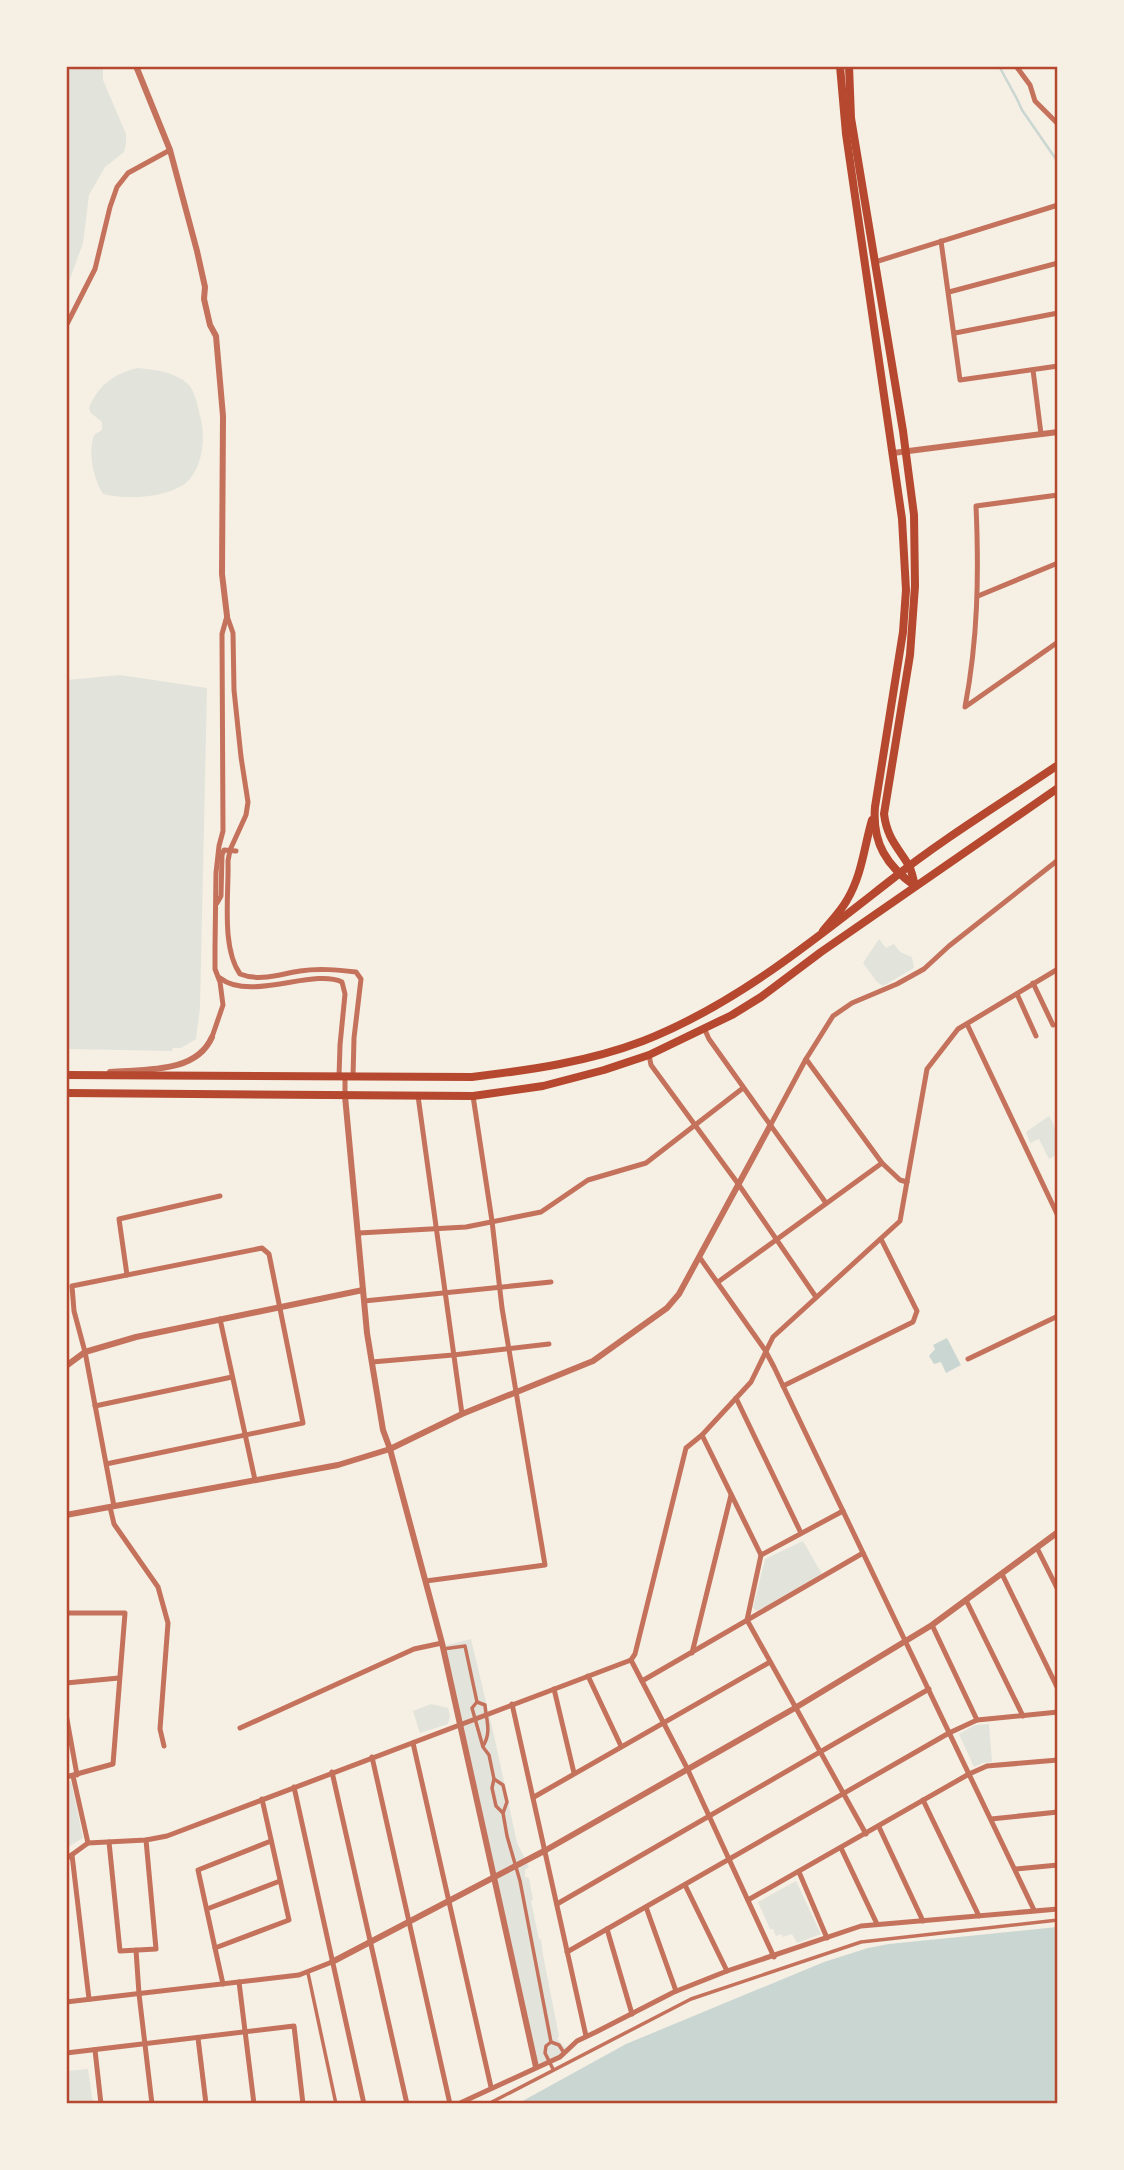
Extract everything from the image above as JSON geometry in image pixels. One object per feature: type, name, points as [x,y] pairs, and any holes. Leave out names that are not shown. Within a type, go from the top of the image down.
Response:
[{"type":"main road","points":[[819,936],[848,899],[858,878],[875,807],[901,646],[906,590],[902,519],[846,134],[840,66]]},
{"type":"main road","points":[[849,66],[851,118],[914,515],[915,586],[910,655],[884,814],[892,843],[910,866],[915,886]]},
{"type":"main road","points":[[66,1075],[472,1077],[538,1069],[598,1056],[644,1040],[713,1007],[819,936],[910,866],[1058,765]]},
{"type":"main road","points":[[66,1093],[473,1096],[543,1086],[604,1070],[649,1055],[732,1015],[761,997],[915,886],[1058,788]]},
{"type":"main road","points":[[875,807],[877,842],[899,874],[915,886]]},
{"type":"street","points":[[136,66],[170,150],[197,251],[205,288],[204,299],[215,336],[223,416],[222,573],[227,616],[233,634],[234,690],[248,802],[233,850],[229,945],[232,959],[240,974],[246,976],[273,978],[301,971],[331,970],[356,972],[361,979],[345,1096],[372,1363],[383,1430],[443,1646],[536,2067]]},
{"type":"street","points":[[1016,66],[1030,85],[1035,102],[1057,123]]},
{"type":"street","points":[[66,326],[95,269],[117,187],[128,173],[170,150]]},
{"type":"street","points":[[875,262],[1058,205]]},
{"type":"street","points":[[941,241],[960,380],[1058,366]]},
{"type":"street","points":[[949,292],[1058,263]]},
{"type":"street","points":[[954,333],[1058,313]]},
{"type":"street","points":[[1033,370],[1041,434]]},
{"type":"street","points":[[893,453],[1058,432]]},
{"type":"street","points":[[1058,495],[976,506],[978,596],[973,664],[965,707],[1058,642]]},
{"type":"street","points":[[978,596],[1058,563]]},
{"type":"street","points":[[84,1075],[180,1065],[200,1055],[208,1046],[223,1005],[223,994],[215,969],[219,846],[223,831],[222,634],[227,616]]},
{"type":"street","points":[[218,877],[224,849],[233,850]]},
{"type":"street","points":[[66,1515],[338,1465],[390,1449],[462,1414],[593,1361],[667,1308],[679,1294],[806,1059],[834,1016],[852,1003],[924,969],[1058,860]]},
{"type":"street","points":[[218,877],[232,877]]},
{"type":"street","points":[[89,1999],[69,1857],[88,1843],[146,1840],[167,1836],[631,1660],[635,1654],[686,1448],[702,1435],[751,1382],[773,1337],[900,1221],[927,1069],[958,1029],[1058,969]]},
{"type":"street","points":[[218,977],[226,983],[242,986],[279,985],[316,979],[335,979],[342,982],[345,993],[340,1045],[346,1077]]},
{"type":"street","points":[[1033,983],[1053,1025]]},
{"type":"street","points":[[1017,994],[1036,1036]]},
{"type":"street","points":[[967,1024],[1058,1216]]},
{"type":"street","points":[[704,1028],[709,1039],[826,1203]]},
{"type":"street","points":[[649,1055],[651,1065],[817,1297]]},
{"type":"street","points":[[806,1059],[882,1163],[900,1180],[908,1182]]},
{"type":"street","points":[[359,1233],[466,1227],[541,1212],[588,1180],[646,1163],[743,1087]]},
{"type":"street","points":[[418,1096],[462,1414]]},
{"type":"street","points":[[426,1581],[545,1565],[499,1286],[473,1096]]},
{"type":"street","points":[[718,1282],[882,1163]]},
{"type":"street","points":[[127,1275],[120,1219],[220,1196]]},
{"type":"street","points":[[783,1386],[913,1322],[917,1311],[881,1239]]},
{"type":"street","points":[[106,1464],[303,1423],[269,1254],[262,1248],[72,1286],[74,1311],[85,1352],[106,1464],[114,1524],[158,1587],[168,1623],[160,1729],[164,1746]]},
{"type":"street","points":[[700,1258],[765,1350],[1034,1910]]},
{"type":"street","points":[[364,1301],[551,1282]]},
{"type":"street","points":[[66,1366],[85,1352],[136,1336],[363,1290]]},
{"type":"street","points":[[968,1359],[1058,1316]]},
{"type":"street","points":[[220,1320],[255,1480]]},
{"type":"street","points":[[372,1363],[549,1344]]},
{"type":"street","points":[[95,1406],[232,1377]]},
{"type":"street","points":[[736,1398],[802,1533]]},
{"type":"street","points":[[702,1435],[761,1555],[747,1620],[866,1834]]},
{"type":"street","points":[[692,1653],[732,1495]]},
{"type":"street","points":[[761,1555],[843,1511]]},
{"type":"street","points":[[66,2002],[308,1973],[332,1962],[546,1850],[795,1708],[932,1625],[1058,1532]]},
{"type":"street","points":[[1037,1548],[1058,1590]]},
{"type":"street","points":[[642,1681],[863,1553]]},
{"type":"street","points":[[1002,1574],[1058,1689]]},
{"type":"street","points":[[966,1600],[1023,1716]]},
{"type":"street","points":[[66,1613],[125,1613],[113,1764],[72,1776]]},
{"type":"street","points":[[932,1625],[977,1720]]},
{"type":"street","points":[[240,1728],[414,1649],[465,1646],[477,1702]]},
{"type":"street","points":[[631,1660],[687,1769],[774,1957]]},
{"type":"street","points":[[534,1797],[770,1662]]},
{"type":"street","points":[[588,1676],[621,1746]]},
{"type":"street","points":[[66,1683],[119,1678]]},
{"type":"street","points":[[554,1689],[574,1773]]},
{"type":"street","points":[[556,1904],[929,1689]]},
{"type":"street","points":[[477,1702],[485,1705],[489,1729],[483,1747]]},
{"type":"street","points":[[477,1702],[472,1708],[474,1720],[483,1747],[489,1755],[496,1806],[503,1813]]},
{"type":"street","points":[[512,1704],[586,2036]]},
{"type":"street","points":[[568,1952],[949,1733],[977,1720],[1058,1712]]},
{"type":"street","points":[[66,1714],[72,1776],[88,1843]]},
{"type":"street","points":[[413,1742],[491,2087]]},
{"type":"street","points":[[372,1757],[450,2104]]},
{"type":"street","points":[[748,1900],[969,1774],[987,1766],[1058,1760]]},
{"type":"street","points":[[332,1772],[407,2104]]},
{"type":"street","points":[[494,1779],[503,1785],[507,1802],[503,1813],[507,1836],[516,1866],[551,2042]]},
{"type":"street","points":[[294,1787],[364,2104]]},
{"type":"street","points":[[215,1948],[289,1920],[262,1799]]},
{"type":"street","points":[[923,1800],[979,1916]]},
{"type":"street","points":[[991,1819],[1058,1812]]},
{"type":"street","points":[[879,1827],[923,1921]]},
{"type":"street","points":[[109,1842],[120,1951],[156,1949],[146,1840]]},
{"type":"street","points":[[223,1983],[198,1870],[271,1841]]},
{"type":"street","points":[[841,1848],[877,1924]]},
{"type":"street","points":[[1015,1869],[1058,1865]]},
{"type":"street","points":[[799,1872],[827,1938]]},
{"type":"street","points":[[207,1909],[280,1881]]},
{"type":"street","points":[[685,1885],[727,1971]]},
{"type":"street","points":[[646,1907],[676,1991]]},
{"type":"street","points":[[458,2104],[549,2062],[586,2036],[676,1991],[861,1926],[1058,1909]]},
{"type":"street","points":[[488,2104],[691,1999],[861,1942],[1058,1920]]},
{"type":"street","points":[[607,1929],[632,2014]]},
{"type":"street","points":[[136,1950],[152,2104]]},
{"type":"street","points":[[308,1973],[336,2104]]},
{"type":"street","points":[[239,1982],[254,2104]]},
{"type":"street","points":[[66,2053],[293,2026],[303,2104]]},
{"type":"street","points":[[198,2038],[206,2104]]},
{"type":"street","points":[[551,2042],[559,2045],[564,2053]]},
{"type":"street","points":[[551,2042],[546,2046],[545,2053],[553,2069]]},
{"type":"street","points":[[95,2050],[101,2104]]},
{"type":"shaded area","points":[[67,66],[103,67],[103,80],[126,134],[126,144],[124,152],[105,167],[89,195],[83,243],[67,287]]},
{"type":"shaded area","points":[[138,368],[172,374],[189,385],[196,399],[202,424],[200,460],[187,482],[169,491],[134,497],[103,494],[94,473],[92,458],[92,442],[94,435],[102,430],[102,422],[89,408],[108,381]]},
{"type":"shaded area","points":[[120,675],[207,688],[200,1008],[196,1039],[181,1048],[173,1048],[172,1051],[67,1049],[67,680]]},
{"type":"shaded area","points":[[879,939],[886,948],[894,944],[900,952],[912,957],[914,968],[883,986],[863,963]]},
{"type":"shaded area","points":[[1049,1116],[1055,1129],[1057,1154],[1049,1159],[1039,1139],[1030,1143],[1026,1132]]},
{"type":"shaded area","points":[[947,1338],[961,1365],[946,1373],[941,1362],[934,1364],[929,1356],[935,1349],[933,1345]]},
{"type":"shaded area","points":[[803,1541],[822,1574],[757,1611],[753,1608],[765,1559]]},
{"type":"shaded area","points":[[471,1639],[517,1843],[529,1867],[525,1870],[525,1877],[529,1878],[531,1901],[559,2036],[557,2039],[568,2050],[536,2067],[443,1646]]},
{"type":"shaded area","points":[[431,1704],[448,1708],[448,1724],[420,1733],[413,1711]]},
{"type":"shaded area","points":[[989,1724],[992,1762],[974,1767],[959,1734],[975,1725]]},
{"type":"shaded area","points":[[71,1781],[83,1838],[68,1847],[67,1782]]},
{"type":"shaded area","points":[[796,1881],[821,1934],[797,1943],[792,1934],[776,1936],[758,1902]]},
{"type":"shaded area","points":[[1057,1927],[1057,2103],[519,2103],[626,2044],[824,1962],[889,1944]]},
{"type":"shaded area","points":[[88,2069],[93,2103],[67,2103],[67,2071]]},
{"type":"waterway","points":[[999,66],[1022,110],[1058,162]]}]
